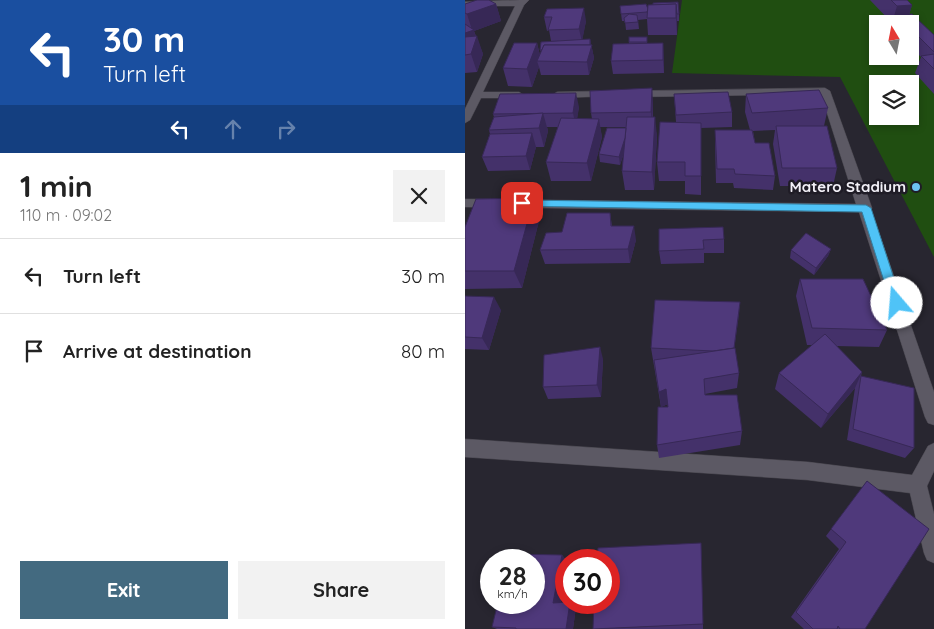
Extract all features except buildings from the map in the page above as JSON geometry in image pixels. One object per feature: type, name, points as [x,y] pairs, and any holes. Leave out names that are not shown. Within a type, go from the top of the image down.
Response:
[{"type":"street","points":[[465,4],[523,2],[465,120]]},
{"type":"street","points":[[547,95],[825,91],[866,208],[934,417]]},
{"type":"street","points":[[478,96],[527,95]]},
{"type":"street","points":[[465,202],[866,208]]},
{"type":"street","points":[[465,448],[808,471],[917,485]]},
{"type":"street","points":[[934,452],[917,485],[934,553]]},
{"type":"green space","name":"Matero Stadium","points":[[682,0],[934,0],[934,257],[840,77],[672,73]]},
{"type":"place","name":"Matero Stadium","points":[[916,187]]},
{"type":"route","points":[[522,203],[866,208],[897,303]]}]
